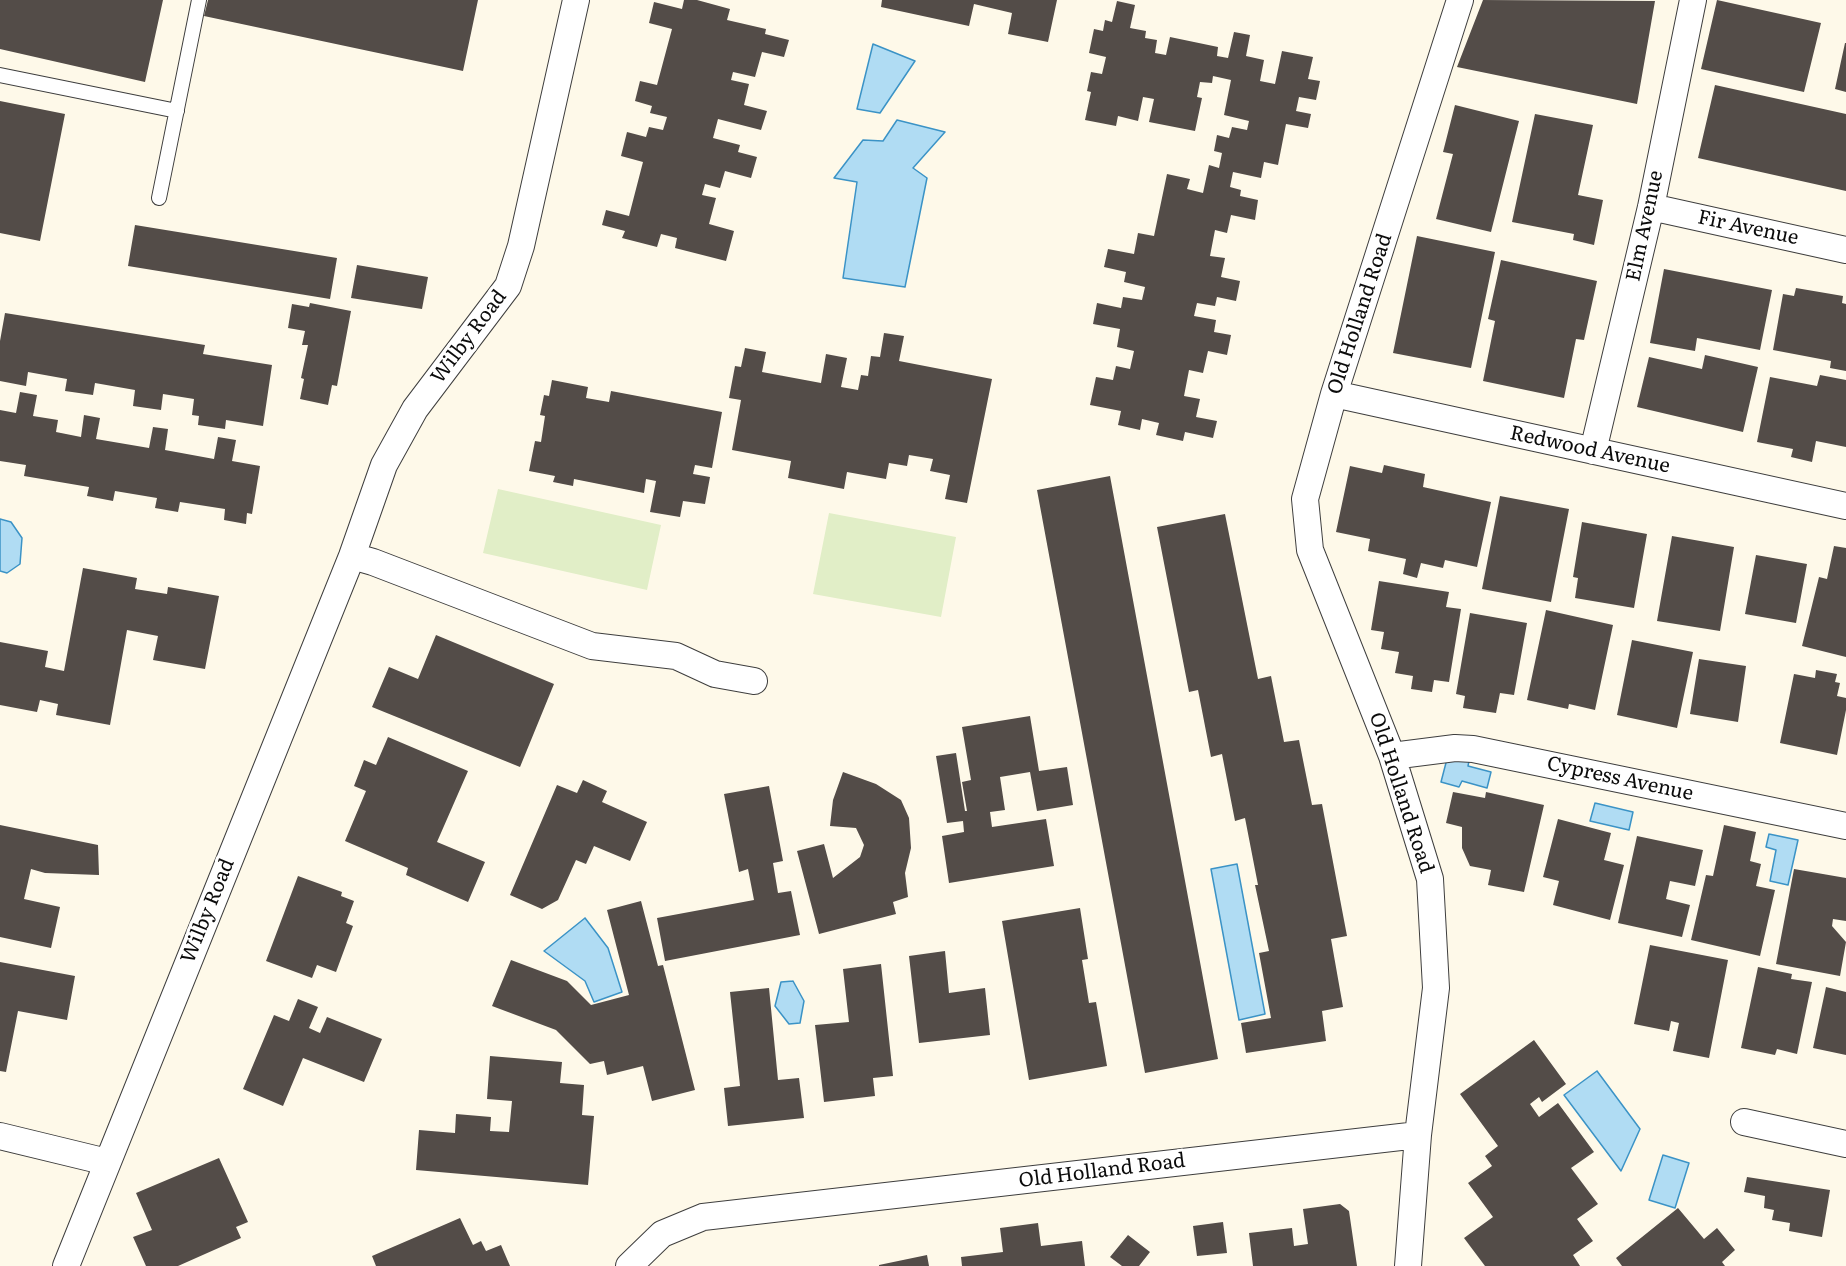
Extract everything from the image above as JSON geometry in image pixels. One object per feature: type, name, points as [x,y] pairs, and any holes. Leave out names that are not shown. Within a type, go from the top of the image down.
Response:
[{"type":"street","name":"Wilby Road","points":[[66,1266],[352,556],[384,465],[415,409],[508,286],[521,246],[576,0]]},
{"type":"street","name":"Old Holland Road","points":[[629,1266],[662,1234],[703,1217],[1419,1135],[1436,988],[1430,879],[1392,756],[1310,550],[1305,500],[1334,394],[1460,0]]},
{"type":"street","name":"Elm Avenue","points":[[1593,450],[1651,207],[1693,0]]},
{"type":"street","name":"Fir Avenue","points":[[1651,207],[1846,250]]},
{"type":"street","name":"Redwood Avenue","points":[[1334,394],[1846,506]]},
{"type":"street","points":[[352,556],[384,566],[592,646],[676,656],[715,674],[754,681]]},
{"type":"street","name":"Cypress Avenue","points":[[1392,756],[1455,748],[1473,749],[1846,826]]},
{"type":"street","points":[[1744,1122],[1846,1144]]},
{"type":"street","points":[[1408,1266],[1419,1135]]},
{"type":"street","points":[[0,1136],[107,1162]]},
{"type":"lane","points":[[159,198],[199,0]]},
{"type":"lane","points":[[0,75],[177,111]]},
{"type":"green space","points":[[498,489],[661,525],[647,590],[483,553]]},
{"type":"green space","points":[[829,513],[956,537],[941,617],[813,594]]},
{"type":"water","points":[[873,44],[915,61],[880,113],[857,109]]},
{"type":"water","points":[[897,120],[945,132],[913,168],[927,178],[905,287],[843,278],[857,182],[834,178],[863,140],[883,141]]},
{"type":"water","points":[[0,519],[11,522],[22,538],[20,564],[7,573],[0,571]]},
{"type":"water","points":[[1448,755],[1469,761],[1468,766],[1491,772],[1487,788],[1462,781],[1459,787],[1441,782]]},
{"type":"water","points":[[1595,803],[1633,812],[1629,830],[1590,821]]},
{"type":"water","points":[[1769,834],[1798,840],[1788,885],[1770,881],[1776,850],[1766,847]]},
{"type":"water","points":[[1237,864],[1265,1014],[1239,1020],[1211,869]]},
{"type":"water","points":[[585,918],[608,948],[622,992],[594,1002],[585,981],[544,951]]},
{"type":"water","points":[[793,981],[804,1001],[800,1023],[789,1024],[775,1006],[781,982]]},
{"type":"water","points":[[1597,1071],[1640,1129],[1621,1171],[1564,1095]]},
{"type":"water","points":[[1663,1155],[1689,1163],[1675,1208],[1649,1200]]},
{"type":"building","points":[[0,0],[163,0],[145,82],[0,49]]},
{"type":"building","points":[[208,0],[478,0],[463,71],[204,16]]},
{"type":"building","points":[[684,0],[697,0],[730,9],[727,20],[766,29],[765,34],[789,40],[784,57],[762,52],[755,77],[733,72],[731,80],[749,84],[744,105],[767,111],[761,130],[718,119],[713,138],[740,145],[738,152],[757,157],[751,178],[725,171],[720,188],[705,184],[702,195],[716,198],[709,224],[734,231],[726,261],[675,248],[677,238],[661,234],[657,247],[622,238],[625,231],[602,225],[606,210],[629,216],[643,162],[621,156],[627,132],[646,137],[649,127],[663,130],[667,117],[650,113],[652,106],[635,101],[640,81],[657,85],[672,29],[649,23],[654,2],[682,9]]},
{"type":"building","points":[[882,0],[1057,0],[1048,42],[1008,34],[1012,13],[974,4],[969,26],[881,7]]},
{"type":"building","points":[[1483,0],[1655,1],[1637,104],[1457,67]]},
{"type":"building","points":[[1717,0],[1821,23],[1804,92],[1701,69]]},
{"type":"building","points":[[1117,1],[1135,5],[1130,28],[1146,31],[1145,38],[1157,40],[1155,53],[1166,55],[1170,37],[1218,47],[1217,56],[1228,58],[1234,32],[1250,35],[1246,56],[1264,60],[1260,81],[1275,84],[1282,51],[1313,57],[1308,79],[1320,81],[1316,100],[1299,97],[1296,111],[1311,114],[1308,128],[1286,124],[1278,165],[1264,162],[1261,178],[1233,172],[1230,187],[1241,190],[1240,196],[1258,200],[1255,220],[1231,215],[1227,233],[1215,230],[1210,256],[1225,258],[1221,277],[1240,281],[1236,301],[1217,297],[1215,306],[1197,303],[1194,316],[1216,320],[1214,332],[1231,335],[1227,355],[1208,351],[1203,373],[1189,370],[1184,396],[1200,399],[1196,417],[1217,421],[1213,438],[1185,432],[1183,441],[1156,435],[1159,423],[1142,419],[1140,430],[1118,425],[1121,411],[1090,405],[1096,377],[1113,380],[1116,366],[1130,369],[1134,351],[1117,347],[1120,329],[1093,324],[1097,303],[1121,308],[1123,297],[1142,300],[1145,287],[1124,282],[1126,272],[1104,267],[1108,249],[1134,254],[1138,233],[1154,236],[1167,174],[1190,179],[1187,189],[1203,193],[1209,165],[1219,168],[1222,153],[1214,151],[1217,135],[1229,138],[1232,127],[1247,130],[1249,121],[1224,115],[1231,80],[1213,76],[1212,83],[1200,82],[1197,97],[1202,98],[1195,131],[1149,122],[1154,99],[1143,97],[1138,121],[1118,116],[1116,126],[1085,120],[1091,92],[1087,91],[1091,72],[1102,74],[1106,57],[1089,53],[1094,29],[1103,31],[1105,20],[1112,22]]},
{"type":"building","points":[[1846,43],[1846,92],[1835,89]]},
{"type":"building","points":[[1715,85],[1846,114],[1846,191],[1698,158]]},
{"type":"building","points":[[0,101],[65,114],[40,241],[0,233]]},
{"type":"building","points":[[1455,105],[1519,121],[1491,232],[1436,219],[1453,154],[1443,152]]},
{"type":"building","points":[[1535,114],[1593,125],[1578,195],[1603,200],[1594,245],[1573,240],[1574,234],[1512,222]]},
{"type":"building","points":[[135,225],[337,258],[330,299],[128,266]]},
{"type":"building","points":[[1417,236],[1495,252],[1471,368],[1393,353]]},
{"type":"building","points":[[1501,260],[1597,281],[1584,340],[1576,339],[1564,398],[1483,381],[1495,321],[1488,319]]},
{"type":"building","points":[[357,265],[428,277],[422,309],[351,298]]},
{"type":"building","points":[[1664,269],[1772,290],[1760,350],[1697,338],[1695,351],[1650,343]]},
{"type":"building","points":[[1796,288],[1843,296],[1842,303],[1846,304],[1846,371],[1830,368],[1831,361],[1773,350],[1783,294],[1794,296]]},
{"type":"building","points":[[310,303],[351,311],[337,386],[332,385],[328,405],[300,399],[304,379],[301,378],[308,345],[302,345],[305,331],[288,328],[292,304],[309,307]]},
{"type":"building","points":[[5,313],[205,345],[203,354],[272,365],[263,426],[226,420],[225,429],[198,425],[199,416],[192,415],[194,399],[163,394],[161,410],[133,406],[135,390],[95,383],[93,395],[65,391],[67,379],[28,372],[26,386],[0,381],[0,341]]},
{"type":"building","points":[[884,333],[904,336],[899,361],[992,379],[967,503],[945,499],[950,475],[930,471],[933,459],[909,455],[907,466],[889,463],[886,479],[847,472],[844,489],[788,478],[791,461],[732,450],[741,400],[729,398],[735,366],[741,367],[745,348],[766,352],[762,372],[821,383],[826,354],[847,358],[841,387],[858,390],[861,375],[868,376],[871,356],[880,357]]},
{"type":"building","points":[[1705,355],[1758,367],[1743,432],[1637,407],[1649,357],[1702,369]]},
{"type":"building","points":[[1820,375],[1846,380],[1846,447],[1816,441],[1812,462],[1791,457],[1793,449],[1757,442],[1770,377],[1817,386]]},
{"type":"building","points":[[552,380],[588,387],[586,398],[609,402],[611,391],[722,412],[712,468],[695,465],[693,474],[710,477],[705,504],[683,501],[680,517],[650,512],[656,481],[646,479],[644,493],[574,479],[573,486],[553,482],[555,476],[529,471],[535,441],[541,442],[545,416],[540,415],[544,395],[549,396]]},
{"type":"building","points":[[20,392],[37,395],[33,416],[58,420],[56,432],[81,437],[84,415],[100,418],[96,439],[149,448],[153,427],[168,429],[165,450],[214,459],[218,437],[236,440],[232,461],[260,466],[252,514],[247,513],[246,524],[224,520],[225,509],[180,502],[178,512],[155,508],[157,498],[115,491],[113,501],[87,496],[89,487],[24,476],[26,465],[0,461],[0,410],[16,413]]},
{"type":"building","points":[[1384,465],[1425,474],[1423,487],[1491,502],[1477,567],[1445,560],[1443,568],[1421,563],[1417,578],[1403,574],[1406,559],[1368,551],[1370,539],[1336,532],[1350,466],[1382,473]]},
{"type":"building","points":[[1110,476],[1218,1059],[1145,1073],[1037,490]]},
{"type":"building","points":[[1500,496],[1569,509],[1551,602],[1482,589]]},
{"type":"building","points":[[1225,514],[1258,679],[1271,676],[1284,742],[1299,740],[1312,805],[1322,804],[1347,936],[1331,939],[1343,1007],[1322,1011],[1326,1041],[1246,1053],[1241,1023],[1271,1018],[1259,953],[1269,951],[1255,885],[1258,885],[1245,818],[1235,821],[1222,754],[1211,757],[1198,690],[1189,692],[1157,527]]},
{"type":"building","points":[[1582,522],[1647,534],[1634,608],[1575,598],[1578,578],[1573,577]]},
{"type":"building","points":[[1672,536],[1734,547],[1720,631],[1657,621]]},
{"type":"building","points":[[1834,546],[1846,548],[1846,657],[1802,646],[1819,577],[1827,579]]},
{"type":"building","points":[[1756,555],[1807,564],[1796,623],[1745,614]]},
{"type":"building","points":[[83,568],[137,578],[135,589],[167,594],[168,587],[219,596],[205,669],[153,660],[158,636],[127,630],[110,725],[56,715],[58,704],[40,700],[37,712],[0,705],[0,642],[48,651],[45,667],[64,671]]},
{"type":"building","points":[[1379,581],[1449,592],[1446,607],[1461,609],[1449,682],[1434,680],[1432,692],[1411,689],[1413,676],[1395,673],[1399,652],[1381,649],[1384,632],[1371,630]]},
{"type":"building","points":[[1546,610],[1613,625],[1595,710],[1569,704],[1568,709],[1527,700]]},
{"type":"building","points":[[1470,613],[1527,623],[1514,695],[1500,693],[1496,713],[1463,708],[1465,696],[1456,694]]},
{"type":"building","points":[[436,635],[554,684],[520,767],[372,707],[389,667],[418,679]]},
{"type":"building","points":[[1632,640],[1693,652],[1677,728],[1617,715]]},
{"type":"building","points":[[1699,659],[1746,666],[1738,722],[1690,714]]},
{"type":"building","points":[[1816,670],[1837,674],[1835,682],[1840,683],[1837,696],[1846,698],[1846,710],[1837,755],[1780,743],[1794,674],[1815,678]]},
{"type":"building","points":[[1030,716],[1039,771],[1067,767],[1073,805],[1037,811],[1030,772],[1000,777],[1005,810],[990,812],[992,827],[1046,819],[1054,866],[949,883],[942,836],[964,832],[963,821],[947,823],[936,756],[956,753],[965,811],[967,811],[962,782],[971,780],[962,727]]},
{"type":"building","points":[[388,737],[468,771],[437,842],[485,862],[468,902],[406,875],[408,868],[345,841],[366,791],[354,786],[364,760],[376,765]]},
{"type":"building","points":[[843,772],[876,784],[901,800],[909,818],[911,848],[905,873],[908,897],[893,902],[896,914],[819,934],[797,851],[824,844],[833,878],[860,857],[864,845],[856,828],[830,826],[833,800]]},
{"type":"building","points":[[583,780],[607,791],[602,802],[647,822],[630,861],[594,846],[586,864],[576,860],[558,900],[542,909],[510,895],[557,785],[577,793]]},
{"type":"building","points":[[769,786],[783,861],[773,863],[778,893],[791,891],[800,935],[665,961],[657,918],[754,900],[748,869],[739,872],[724,794]]},
{"type":"building","points":[[1453,792],[1485,798],[1486,792],[1544,805],[1524,892],[1488,885],[1491,870],[1470,866],[1462,848],[1462,827],[1446,823]]},
{"type":"building","points":[[1558,819],[1611,833],[1604,860],[1624,865],[1610,920],[1553,905],[1559,881],[1543,877]]},
{"type":"building","points":[[0,825],[98,845],[99,875],[45,873],[31,869],[24,899],[60,907],[51,948],[0,937]]},
{"type":"building","points":[[1724,825],[1756,832],[1750,861],[1761,864],[1756,886],[1775,890],[1760,956],[1691,940],[1706,875],[1713,876]]},
{"type":"building","points":[[1637,836],[1703,850],[1695,886],[1670,881],[1666,899],[1690,905],[1682,937],[1618,923]]},
{"type":"building","points":[[1794,869],[1846,878],[1846,921],[1833,919],[1832,926],[1846,942],[1840,976],[1776,964]]},
{"type":"building","points":[[298,876],[342,892],[341,896],[354,901],[346,923],[353,926],[336,972],[317,965],[312,978],[266,961]]},
{"type":"building","points":[[641,901],[658,966],[663,965],[695,1090],[652,1101],[643,1066],[607,1075],[604,1061],[590,1064],[556,1030],[492,1006],[511,960],[567,981],[591,1005],[629,995],[607,910]]},
{"type":"building","points":[[1080,908],[1088,959],[1082,960],[1089,1003],[1096,1002],[1107,1066],[1029,1080],[1002,921]]},
{"type":"building","points":[[1650,945],[1728,960],[1709,1058],[1673,1051],[1679,1023],[1671,1021],[1669,1031],[1634,1024]]},
{"type":"building","points":[[945,951],[949,993],[985,988],[990,1035],[919,1043],[909,956]]},
{"type":"building","points":[[0,962],[75,976],[67,1020],[18,1011],[6,1072],[0,1071]]},
{"type":"building","points":[[881,964],[893,1076],[873,1078],[875,1096],[824,1102],[815,1025],[849,1022],[843,969]]},
{"type":"building","points":[[1758,967],[1792,974],[1791,979],[1812,982],[1797,1054],[1777,1049],[1775,1055],[1741,1048]]},
{"type":"building","points":[[1826,987],[1846,992],[1846,1055],[1813,1048]]},
{"type":"building","points":[[769,988],[778,1080],[799,1078],[804,1118],[728,1126],[724,1088],[740,1086],[730,992]]},
{"type":"building","points":[[298,999],[318,1007],[309,1028],[320,1033],[327,1017],[382,1039],[364,1082],[303,1058],[283,1106],[243,1089],[274,1015],[289,1021]]},
{"type":"building","points":[[1534,1040],[1566,1084],[1542,1102],[1539,1097],[1530,1104],[1539,1117],[1558,1103],[1594,1152],[1571,1168],[1598,1204],[1577,1219],[1593,1241],[1573,1255],[1580,1266],[1485,1266],[1464,1238],[1493,1217],[1468,1183],[1492,1166],[1485,1156],[1498,1146],[1460,1094]]},
{"type":"building","points":[[490,1056],[562,1062],[560,1083],[584,1085],[582,1115],[594,1116],[588,1185],[416,1170],[419,1130],[455,1133],[456,1114],[491,1117],[490,1131],[509,1132],[512,1101],[487,1099]]},
{"type":"building","points":[[219,1158],[248,1222],[236,1227],[241,1238],[178,1266],[146,1266],[133,1237],[152,1230],[136,1193]]},
{"type":"building","points":[[1747,1177],[1830,1190],[1822,1237],[1789,1231],[1790,1223],[1772,1220],[1774,1210],[1764,1208],[1765,1196],[1744,1192]]},
{"type":"building","points":[[1340,1204],[1349,1211],[1357,1266],[1253,1266],[1249,1233],[1292,1228],[1294,1246],[1308,1244],[1303,1209]]},
{"type":"building","points":[[1678,1208],[1704,1239],[1717,1228],[1735,1250],[1722,1262],[1725,1266],[1622,1266],[1616,1258]]},
{"type":"building","points":[[460,1218],[473,1245],[481,1241],[486,1251],[501,1245],[510,1266],[376,1266],[372,1256]]},
{"type":"building","points":[[1223,1222],[1227,1253],[1197,1256],[1193,1226]]},
{"type":"building","points":[[1038,1223],[1041,1246],[1082,1241],[1085,1266],[962,1266],[961,1257],[1003,1252],[1000,1228]]},
{"type":"building","points":[[1128,1235],[1150,1252],[1139,1266],[1122,1266],[1110,1257]]},
{"type":"building","points":[[927,1255],[929,1266],[879,1266],[879,1265]]}]
